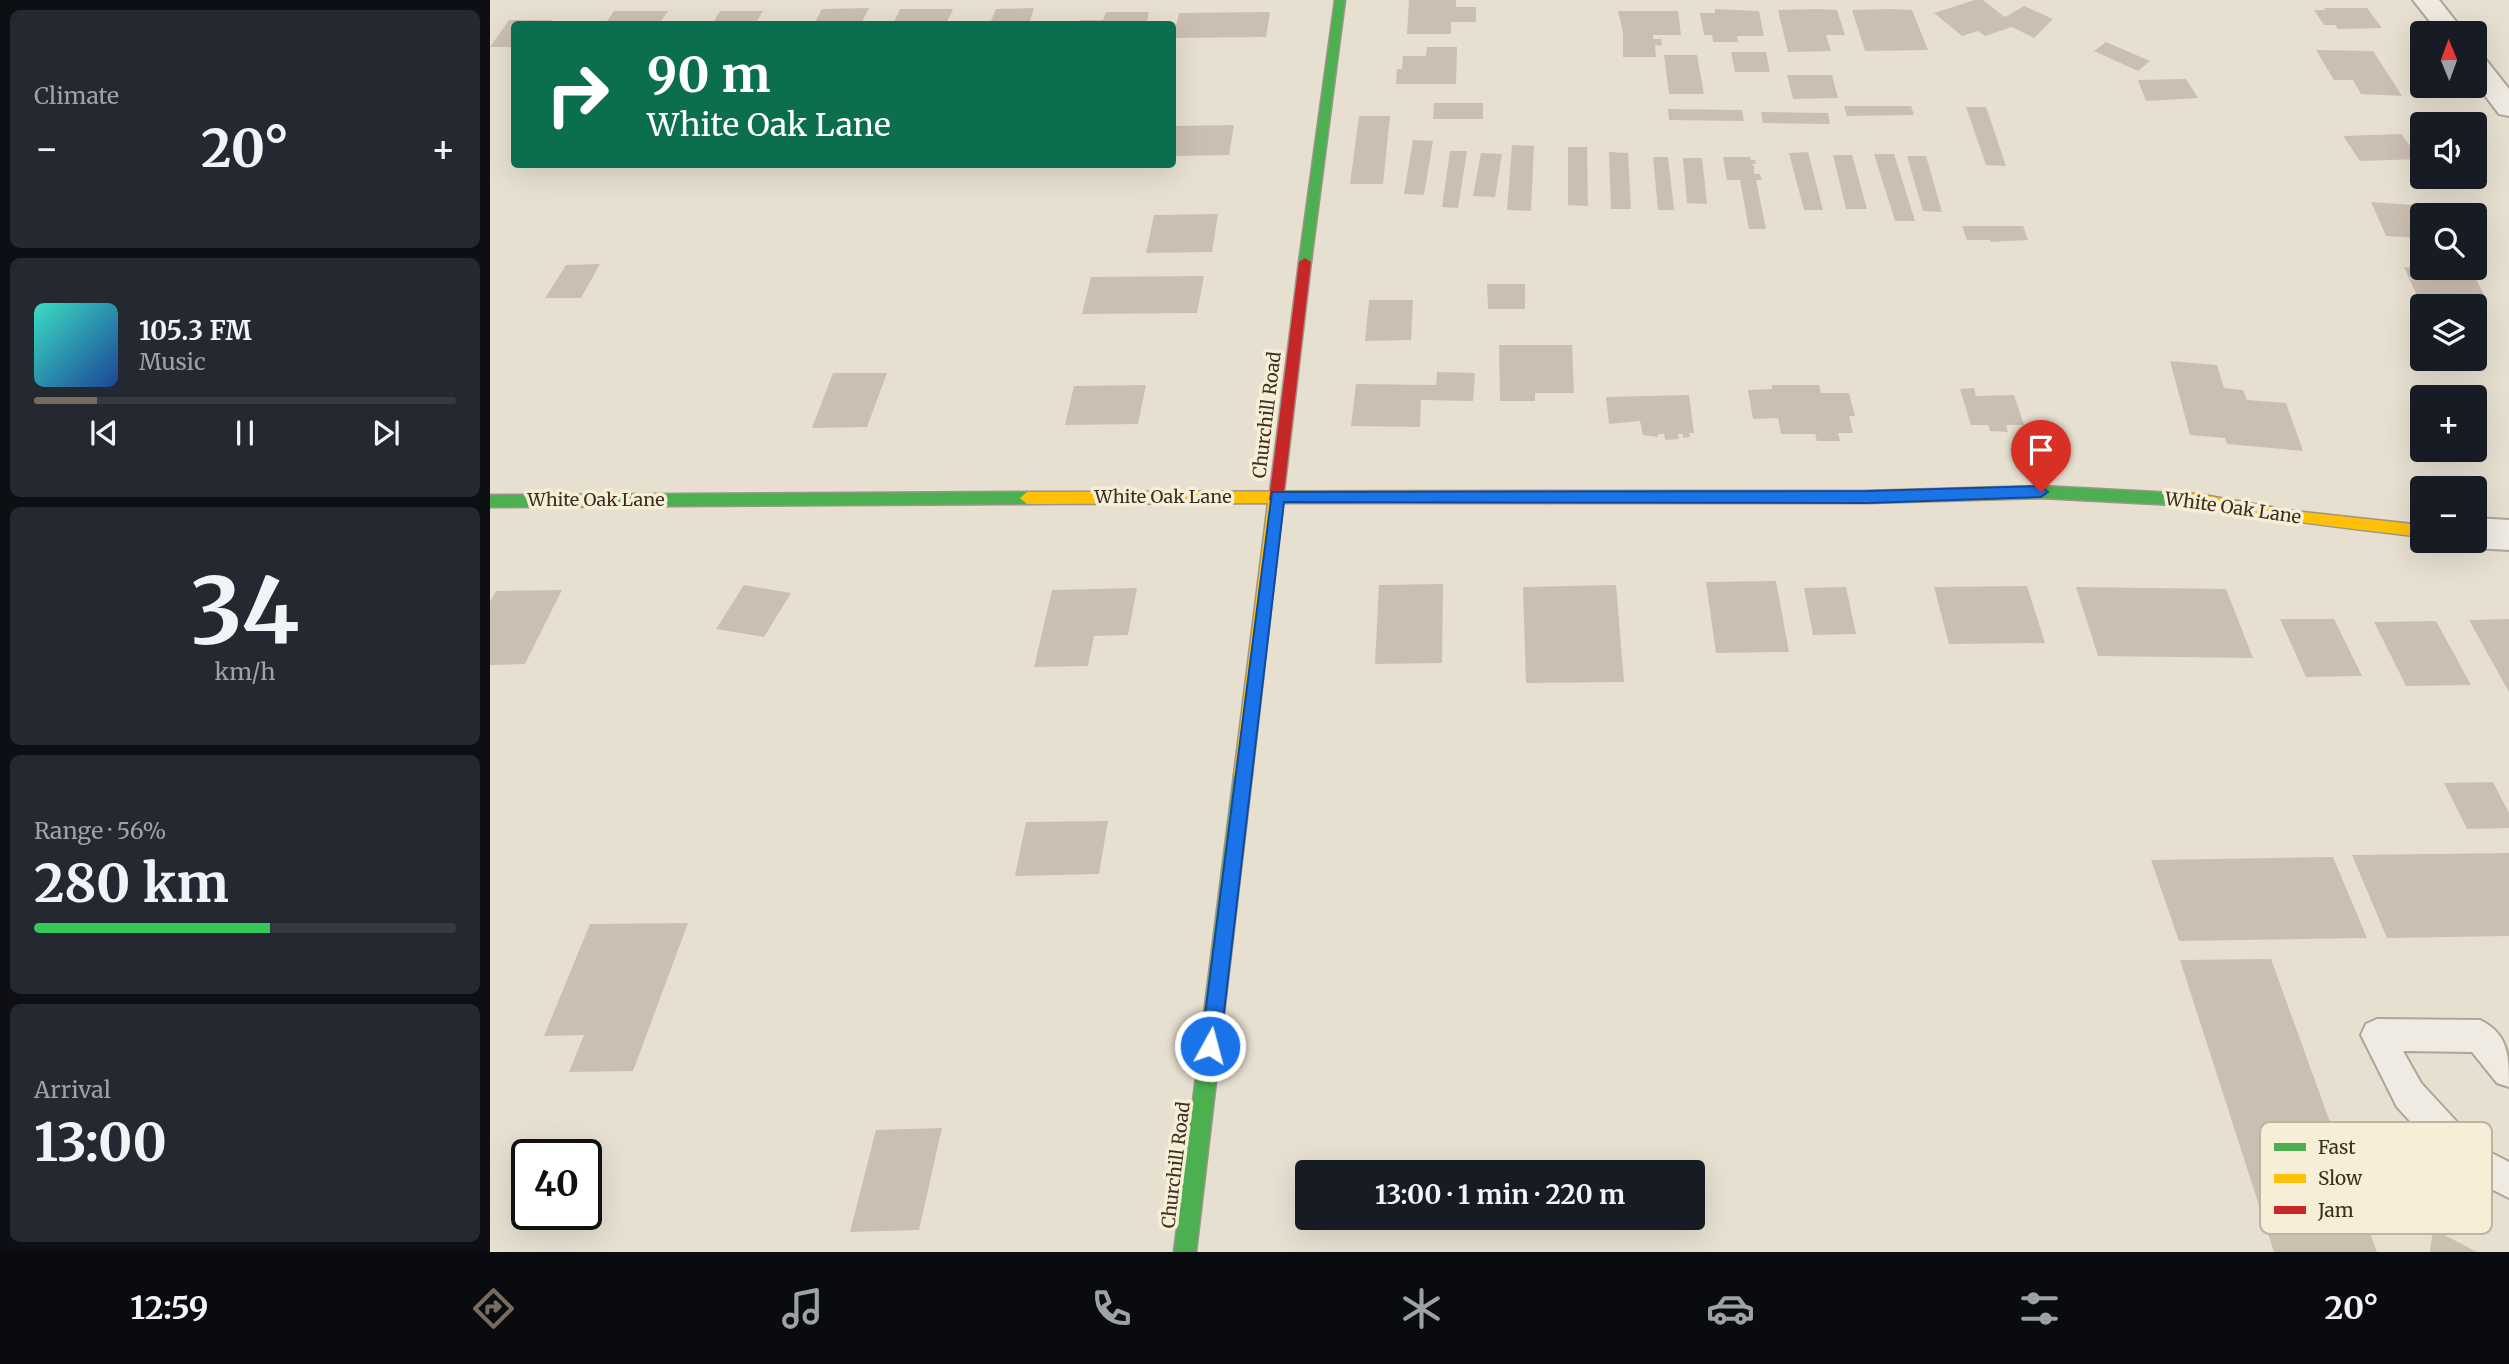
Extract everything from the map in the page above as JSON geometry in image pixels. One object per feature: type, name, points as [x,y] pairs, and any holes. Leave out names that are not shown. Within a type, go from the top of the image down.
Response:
[{"type":"street","name":"Churchill Road","points":[[1185,1252],[1322,124],[1340,0]]},
{"type":"street","points":[[2427,0],[2443,21]]},
{"type":"street","points":[[2487,79],[2509,107]]},
{"type":"street","name":"White Oak Lane","points":[[490,500],[1277,496],[1867,497],[2041,492],[2198,500],[2294,517],[2410,530]]},
{"type":"street","points":[[2487,534],[2509,535]]},
{"type":"lane","points":[[2434,1122],[2409,1095],[2377,1035],[2480,1036],[2509,1071]]},
{"type":"lane","points":[[2492,1172],[2509,1181]]},
{"type":"building","points":[[1409,0],[1456,0],[1456,7],[1476,7],[1476,22],[1451,22],[1451,34],[1407,34]]},
{"type":"building","points":[[1983,0],[2005,17],[2024,6],[2053,19],[2034,38],[2012,27],[1985,36],[1978,31],[1962,36],[1934,13]]},
{"type":"building","points":[[869,8],[862,21],[816,21],[822,9]]},
{"type":"building","points":[[1034,8],[1030,21],[991,21],[996,9]]},
{"type":"building","points":[[2324,8],[2367,8],[2382,28],[2338,29],[2335,25],[2324,25],[2314,10],[2325,10]]},
{"type":"building","points":[[900,9],[953,9],[947,21],[894,21]]},
{"type":"building","points":[[1715,9],[1759,11],[1764,36],[1737,36],[1738,42],[1713,42],[1712,35],[1704,35],[1700,13],[1715,13]]},
{"type":"building","points":[[1778,10],[1837,10],[1845,35],[1826,35],[1831,51],[1788,52]]},
{"type":"building","points":[[1852,10],[1912,10],[1928,50],[1865,51]]},
{"type":"building","points":[[614,11],[668,11],[661,21],[607,21]]},
{"type":"building","points":[[720,11],[763,11],[757,21],[714,21]]},
{"type":"building","points":[[1618,11],[1678,11],[1681,35],[1653,35],[1653,39],[1661,39],[1662,46],[1655,45],[1656,57],[1623,57],[1623,32]]},
{"type":"building","points":[[1106,12],[1149,12],[1147,21],[1080,21],[1103,20]]},
{"type":"building","points":[[1270,12],[1266,37],[1176,38],[1179,13]]},
{"type":"building","points":[[509,20],[552,20],[511,21],[511,47],[490,47]]},
{"type":"building","points":[[2106,42],[2150,61],[2138,71],[2094,51]]},
{"type":"building","points":[[1427,47],[1457,47],[1456,84],[1396,84],[1397,69],[1402,69],[1403,56],[1426,56]]},
{"type":"building","points":[[2316,50],[2373,51],[2402,96],[2361,94],[2353,80],[2334,80]]},
{"type":"building","points":[[1731,52],[1766,52],[1770,72],[1735,72]]},
{"type":"building","points":[[1664,55],[1697,55],[1704,94],[1669,94]]},
{"type":"building","points":[[1787,75],[1832,75],[1838,98],[1793,99]]},
{"type":"building","points":[[2186,79],[2198,98],[2146,101],[2138,80]]},
{"type":"building","points":[[1434,103],[1483,103],[1483,119],[1433,119]]},
{"type":"building","points":[[1844,106],[1911,106],[1914,115],[1847,116]]},
{"type":"building","points":[[1966,107],[1986,107],[2006,166],[1986,165]]},
{"type":"building","points":[[1668,109],[1742,110],[1744,121],[1669,120]]},
{"type":"building","points":[[1761,112],[1828,113],[1830,124],[1763,123]]},
{"type":"building","points":[[1359,116],[1390,116],[1383,184],[1350,184]]},
{"type":"building","points":[[1234,125],[1229,155],[1176,156],[1176,126]]},
{"type":"building","points":[[2401,134],[2410,146],[2410,159],[2360,161],[2343,136]]},
{"type":"building","points":[[1413,140],[1433,141],[1424,195],[1404,194]]},
{"type":"building","points":[[1512,145],[1534,146],[1531,211],[1507,210]]},
{"type":"building","points":[[1568,147],[1587,147],[1588,206],[1568,205]]},
{"type":"building","points":[[1450,151],[1467,151],[1458,208],[1442,207]]},
{"type":"building","points":[[1609,152],[1628,153],[1631,209],[1611,209]]},
{"type":"building","points":[[1808,152],[1823,210],[1804,210],[1789,153]]},
{"type":"building","points":[[1481,153],[1502,154],[1495,197],[1473,196]]},
{"type":"building","points":[[1874,154],[1894,154],[1915,221],[1895,221]]},
{"type":"building","points":[[1833,155],[1852,155],[1867,209],[1846,209]]},
{"type":"building","points":[[1907,156],[1926,156],[1942,212],[1923,211]]},
{"type":"building","points":[[1653,157],[1668,157],[1674,210],[1658,210]]},
{"type":"building","points":[[1723,157],[1750,157],[1755,160],[1756,164],[1751,164],[1754,166],[1754,174],[1760,174],[1762,180],[1756,180],[1766,229],[1749,229],[1740,180],[1727,180]]},
{"type":"building","points":[[1683,158],[1702,158],[1707,204],[1687,203]]},
{"type":"building","points":[[2371,202],[2410,205],[2410,237],[2386,236]]},
{"type":"building","points":[[1218,214],[1212,252],[1146,253],[1154,215]]},
{"type":"building","points":[[1962,226],[2023,226],[2028,240],[1967,240]]},
{"type":"building","points":[[600,264],[581,298],[545,298],[566,265]]},
{"type":"building","points":[[2404,267],[2410,267],[2410,280],[2476,280],[2484,294],[2416,294]]},
{"type":"building","points":[[1204,276],[1197,313],[1082,314],[1091,277]]},
{"type":"building","points":[[1487,284],[1525,284],[1525,309],[1488,309]]},
{"type":"building","points":[[1369,300],[1413,300],[1411,340],[1365,341]]},
{"type":"building","points":[[1499,345],[1572,345],[1574,393],[1535,393],[1535,401],[1500,401]]},
{"type":"building","points":[[2170,361],[2217,365],[2224,388],[2243,390],[2247,400],[2286,403],[2303,451],[2227,444],[2225,438],[2190,435]]},
{"type":"building","points":[[1437,372],[1475,373],[1473,401],[1421,400],[1420,427],[1351,426],[1356,384],[1436,385]]},
{"type":"building","points":[[833,373],[887,373],[867,427],[812,428]]},
{"type":"building","points":[[1146,385],[1138,424],[1065,425],[1074,386]]},
{"type":"building","points":[[1772,385],[1819,385],[1821,393],[1849,393],[1855,416],[1849,416],[1853,433],[1838,433],[1840,441],[1817,441],[1815,434],[1781,434],[1778,418],[1753,419],[1748,390],[1772,389]]},
{"type":"building","points":[[1974,388],[1976,396],[2014,395],[2024,425],[2006,425],[2008,432],[1990,431],[1988,425],[1971,425],[1960,389]]},
{"type":"building","points":[[1689,395],[1694,433],[1689,433],[1690,437],[1683,438],[1683,434],[1678,434],[1679,439],[1665,440],[1664,434],[1658,434],[1658,437],[1643,435],[1640,421],[1609,424],[1606,397]]},
{"type":"building","points":[[1776,581],[1789,652],[1716,653],[1706,582]]},
{"type":"building","points":[[1443,584],[1442,663],[1375,664],[1379,585]]},
{"type":"building","points":[[744,585],[791,593],[764,637],[716,629]]},
{"type":"building","points":[[1616,585],[1624,682],[1526,683],[1523,587]]},
{"type":"building","points":[[2027,586],[2045,643],[1949,644],[1934,587]]},
{"type":"building","points":[[1846,587],[1856,634],[1813,635],[1804,588]]},
{"type":"building","points":[[2076,587],[2226,589],[2253,658],[2098,656]]},
{"type":"building","points":[[1137,588],[1128,635],[1094,636],[1088,666],[1034,667],[1052,590]]},
{"type":"building","points":[[562,590],[525,664],[490,665],[490,602],[496,591]]},
{"type":"building","points":[[2280,619],[2334,619],[2362,676],[2306,677]]},
{"type":"building","points":[[2509,619],[2509,692],[2469,620]]},
{"type":"building","points":[[2436,621],[2471,685],[2406,686],[2374,622]]},
{"type":"building","points":[[2493,782],[2509,813],[2509,828],[2467,829],[2444,783]]},
{"type":"building","points":[[1108,821],[1099,874],[1015,876],[1026,822]]},
{"type":"building","points":[[2509,853],[2509,936],[2387,938],[2352,855]]},
{"type":"building","points":[[2333,857],[2367,938],[2179,941],[2151,860]]},
{"type":"building","points":[[688,923],[633,1071],[569,1072],[584,1035],[544,1036],[590,924]]},
{"type":"building","points":[[2271,959],[2330,1122],[2260,1122],[2260,1209],[2180,960]]},
{"type":"building","points":[[942,1128],[919,1230],[850,1232],[876,1130]]},
{"type":"building","points":[[2268,1234],[2370,1234],[2377,1252],[2274,1252]]},
{"type":"building","points":[[2432,1234],[2443,1234],[2477,1252],[2430,1252]]},
{"type":"traffic: fast","points":[[1305,262],[1340,0]]},
{"type":"traffic: fast","points":[[1549,497],[1867,497],[2041,492],[2175,499]]},
{"type":"traffic: fast","points":[[490,501],[1027,498]]},
{"type":"traffic: fast","points":[[1185,1252],[1243,775]]},
{"type":"traffic: slow","points":[[1027,498],[1549,497]]},
{"type":"traffic: slow","points":[[2175,499],[2198,500],[2294,517],[2410,530]]},
{"type":"traffic: slow","points":[[1243,775],[1276,500]]},
{"type":"traffic: jam","points":[[1276,500],[1305,262]]},
{"type":"route","points":[[1210,1046],[1277,496],[1867,497],[2041,492]]}]
